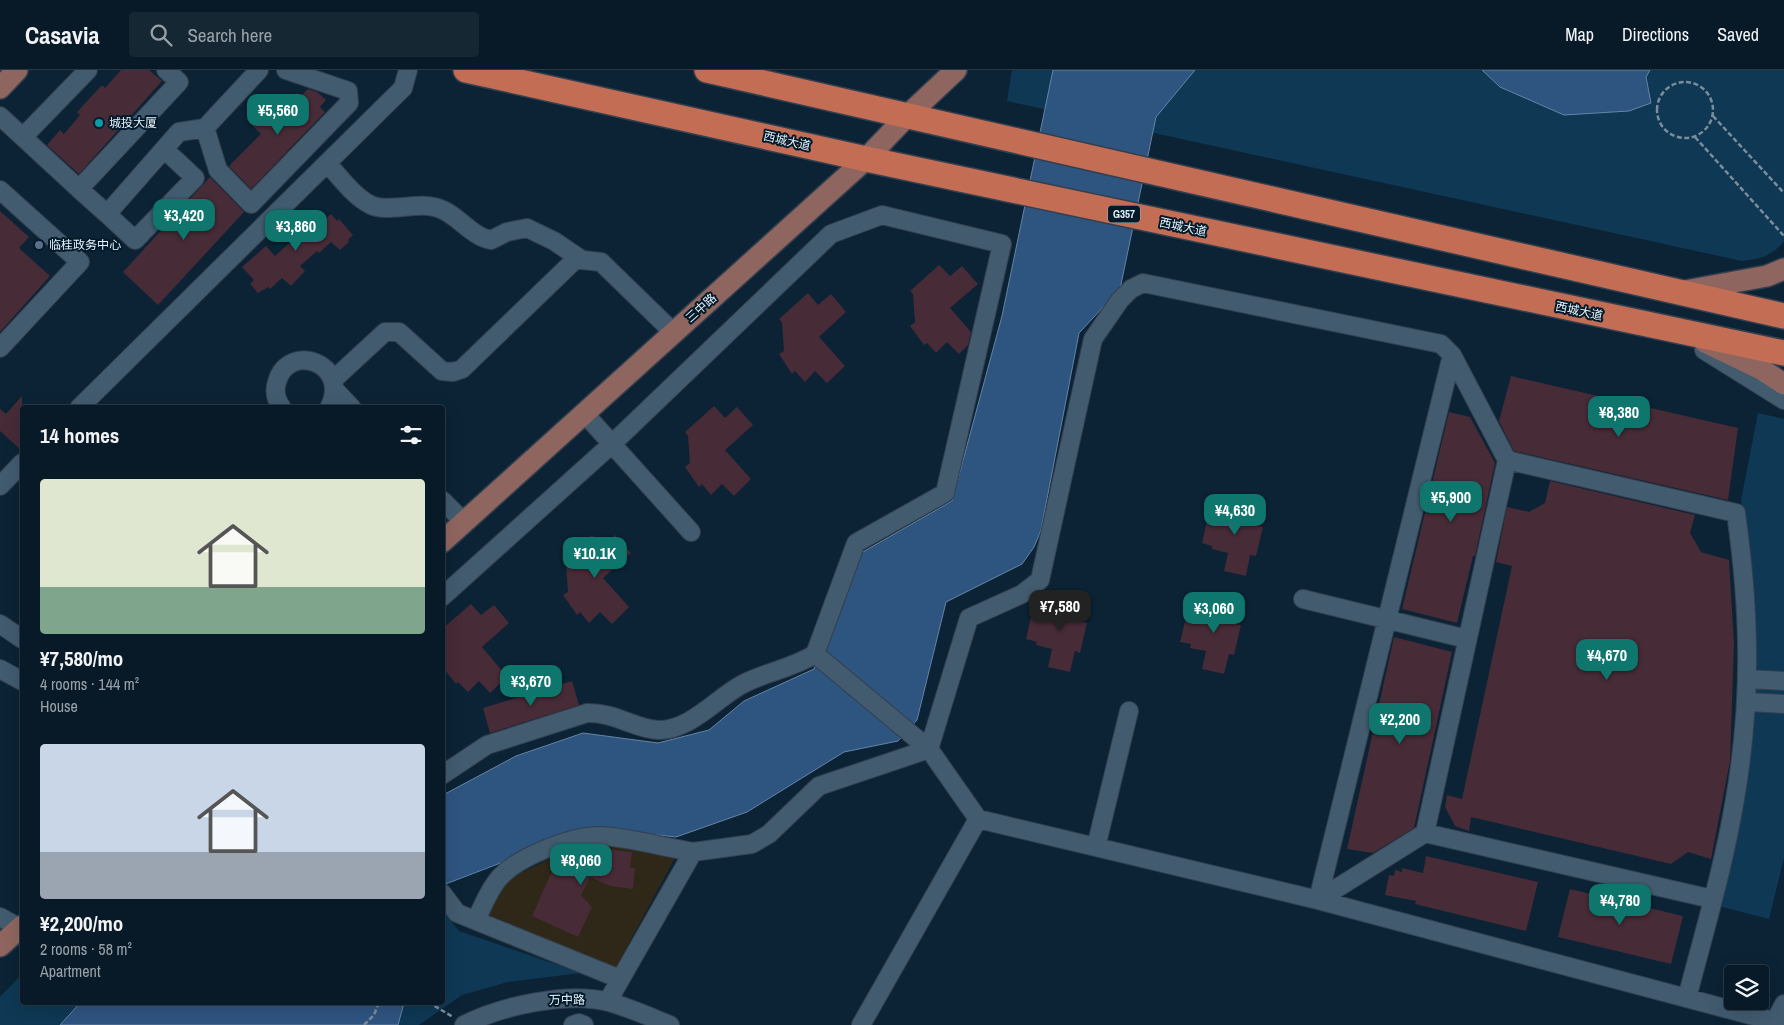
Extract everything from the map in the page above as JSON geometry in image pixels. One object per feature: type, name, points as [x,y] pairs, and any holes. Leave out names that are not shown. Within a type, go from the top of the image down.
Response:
[{"type":"highway","name":"西城大道","points":[[466,70],[866,159],[1784,353]]},
{"type":"highway","points":[[706,70],[1784,316]]},
{"type":"main road","points":[[0,88],[17,70]]},
{"type":"main road","name":"三中路","points":[[445,539],[866,159],[906,117],[956,70]]},
{"type":"main road","points":[[1678,292],[1767,276],[1784,268]]},
{"type":"main road","points":[[1684,332],[1761,369],[1784,384]]},
{"type":"main road","points":[[0,946],[20,928]]},
{"type":"street","points":[[23,137],[88,70]]},
{"type":"street","points":[[79,189],[178,82],[166,70]]},
{"type":"street","points":[[107,214],[179,132],[205,128],[259,70]]},
{"type":"street","points":[[205,128],[218,170],[251,204],[350,103],[348,91],[286,70]]},
{"type":"street","points":[[82,405],[403,88],[408,70]]},
{"type":"street","points":[[0,116],[135,240],[195,178],[164,149]]},
{"type":"street","points":[[327,163],[352,189],[371,205],[381,208],[414,205],[443,210],[491,240],[520,228],[527,228],[554,240],[578,257],[601,262],[674,333]]},
{"type":"street","points":[[0,190],[80,262],[0,348]]},
{"type":"street","points":[[445,594],[613,443],[831,234],[882,215],[1002,244],[945,492],[856,543],[815,654],[800,664],[742,685],[690,722],[658,730],[600,713],[587,713],[487,746],[445,773]]},
{"type":"street","points":[[330,405],[334,385],[385,332],[399,332],[442,371],[454,372],[462,369],[578,257]]},
{"type":"street","points":[[929,749],[969,618],[1022,594],[1040,580],[1093,339],[1120,300],[1131,289],[1143,283],[1446,350],[1507,460],[1425,833]]},
{"type":"street","points":[[1684,332],[1708,353],[1784,400]]},
{"type":"street","points":[[1318,900],[1387,618],[1446,350]]},
{"type":"street","points":[[281,405],[276,394],[276,384],[283,370],[295,362],[304,360],[322,365],[334,385],[350,405]]},
{"type":"street","points":[[585,414],[691,532]]},
{"type":"street","points":[[1507,460],[1736,512],[1747,604],[1748,679],[1746,702],[1735,801],[1688,998]]},
{"type":"street","points":[[0,486],[20,466]]},
{"type":"street","points":[[445,503],[464,522]]},
{"type":"street","points":[[1303,599],[1467,639]]},
{"type":"street","points":[[0,624],[20,638]]},
{"type":"street","points":[[815,654],[929,749],[978,819],[1318,900],[1780,1022],[1784,1004]]},
{"type":"street","points":[[0,669],[20,679]]},
{"type":"street","points":[[1748,679],[1784,682]]},
{"type":"street","points":[[1746,702],[1784,704]]},
{"type":"street","points":[[1096,847],[1129,711]]},
{"type":"street","points":[[476,920],[493,886],[501,876],[532,855],[558,846],[600,836],[693,852],[752,844],[769,834],[819,786],[929,749]]},
{"type":"street","points":[[861,1025],[978,819]]},
{"type":"street","points":[[1318,900],[1425,833],[1712,899]]},
{"type":"street","points":[[608,1002],[693,852]]},
{"type":"street","points":[[445,896],[457,913],[620,979]]},
{"type":"street","points":[[0,918],[20,927]]},
{"type":"street","name":"万中路","points":[[464,1025],[491,1013],[520,1004],[561,1000],[608,1002],[670,1025]]},
{"type":"street","points":[[573,1025],[579,1023],[584,1025]]},
{"type":"path","points":[[1680,82],[1698,84],[1711,97],[1713,116],[1709,125],[1695,137],[1676,138],[1661,126],[1656,108],[1663,91],[1680,82]]},
{"type":"path","points":[[1713,116],[1784,193]]},
{"type":"path","points":[[1695,137],[1784,236]]},
{"type":"path","points":[[364,1025],[374,1015],[378,1005]]},
{"type":"path","points":[[433,1005],[464,1025]]},
{"type":"shaded area","points":[[1012,70],[1784,70],[1784,241],[1766,256],[1742,261],[1007,101]]},
{"type":"shaded area","points":[[1053,70],[1195,70],[1156,117],[1120,289],[1079,333],[1041,530],[1034,547],[1022,564],[946,602],[917,720],[898,741],[844,752],[747,812],[676,837],[592,828],[445,884],[445,794],[516,756],[583,733],[658,743],[709,730],[744,701],[814,669],[861,553],[952,501],[1002,316]]},
{"type":"shaded area","points":[[1482,70],[1650,70],[1646,77],[1651,103],[1629,111],[1564,115],[1500,87]]},
{"type":"shaded area","points":[[1758,413],[1784,419],[1784,858],[1769,919],[1722,907],[1745,775],[1756,668],[1752,579],[1741,500]]},
{"type":"shaded area","points":[[603,843],[677,854],[615,969],[488,915],[508,879],[574,847]]},
{"type":"shaded area","points":[[445,914],[459,931],[581,973],[508,982],[462,995],[419,1025],[0,1025],[0,997],[20,976],[20,1005],[445,1005]]},
{"type":"shaded area","points":[[78,1005],[403,1005],[398,1025],[60,1025]]},
{"type":"building","name":"城投大厦","points":[[121,70],[149,70],[162,81],[79,174],[47,145],[60,130],[64,134],[80,115],[77,112],[102,85],[105,88]]},
{"type":"building","points":[[308,89],[317,92],[326,100],[320,107],[325,112],[251,189],[229,166],[261,134],[250,123],[266,107],[275,116],[297,93],[301,96]]},
{"type":"building","points":[[210,177],[244,212],[158,305],[123,272]]},
{"type":"building","points":[[315,210],[324,220],[331,214],[337,221],[339,219],[353,235],[348,240],[349,242],[340,250],[331,242],[319,253],[317,251],[300,266],[305,271],[291,286],[282,278],[270,289],[268,287],[258,293],[250,284],[254,280],[242,267],[266,246],[275,256],[296,237],[291,231]]},
{"type":"building","points":[[0,211],[29,237],[19,248],[50,276],[0,332]]},
{"type":"building","points":[[939,265],[950,276],[962,266],[978,284],[950,308],[971,332],[968,345],[959,354],[947,342],[936,353],[927,343],[924,345],[910,326],[915,322],[913,294],[910,291]]},
{"type":"building","points":[[808,293],[818,305],[831,294],[846,312],[819,337],[845,366],[827,383],[815,371],[805,382],[795,371],[792,374],[779,354],[784,351],[782,323],[779,319]]},
{"type":"building","points":[[1511,376],[1738,428],[1728,500],[1514,451],[1499,421]]},
{"type":"building","points":[[22,396],[22,405],[20,405],[20,449],[0,431],[0,409],[6,414]]},
{"type":"building","points":[[714,406],[725,418],[737,407],[753,425],[725,450],[751,479],[734,496],[722,484],[711,495],[702,484],[699,487],[685,467],[690,463],[688,436],[685,432]]},
{"type":"building","points":[[1449,412],[1470,417],[1495,463],[1475,556],[1473,556],[1457,623],[1402,609]]},
{"type":"building","points":[[1550,481],[1695,515],[1690,533],[1701,552],[1729,560],[1734,644],[1730,761],[1711,859],[1688,852],[1671,864],[1471,817],[1469,831],[1455,826],[1445,807],[1447,795],[1462,799],[1512,566],[1496,562],[1507,507],[1529,512],[1545,503]]},
{"type":"building","points":[[1240,499],[1261,504],[1256,525],[1263,527],[1256,556],[1250,555],[1246,576],[1224,571],[1228,553],[1212,549],[1212,546],[1202,543],[1209,512],[1236,515]]},
{"type":"building","points":[[592,535],[603,546],[615,535],[631,553],[603,578],[629,607],[612,624],[600,612],[589,623],[580,612],[577,615],[563,595],[568,592],[566,564],[563,560]]},
{"type":"building","points":[[1064,595],[1086,600],[1081,621],[1087,623],[1080,653],[1075,651],[1070,672],[1048,667],[1052,649],[1036,645],[1037,642],[1026,639],[1033,608],[1060,612]]},
{"type":"building","points":[[1219,597],[1240,602],[1235,624],[1241,625],[1234,655],[1229,654],[1224,674],[1202,669],[1206,651],[1190,648],[1191,644],[1180,642],[1188,610],[1215,614]]},
{"type":"building","points":[[471,604],[481,615],[494,605],[509,623],[482,647],[507,677],[490,693],[479,681],[468,692],[458,682],[456,684],[445,670],[445,626]]},
{"type":"building","points":[[1394,637],[1452,652],[1414,828],[1373,853],[1347,849]]},
{"type":"building","points":[[572,681],[579,705],[490,733],[483,708]]},
{"type":"building","points":[[594,848],[632,852],[630,868],[635,868],[633,889],[610,886],[590,877],[581,895],[592,907],[578,937],[532,916],[559,856],[564,858],[576,852]]},
{"type":"building","points":[[1426,856],[1538,882],[1526,931],[1415,904],[1416,901],[1385,895],[1389,875],[1394,876],[1395,870],[1402,872],[1402,868],[1423,873]]},
{"type":"building","points":[[1570,889],[1683,916],[1671,964],[1558,937]]},
{"type":"place","name":"城投大厦","points":[[99,123]]},
{"type":"place","name":"临桂政务中心","points":[[39,245]]}]
